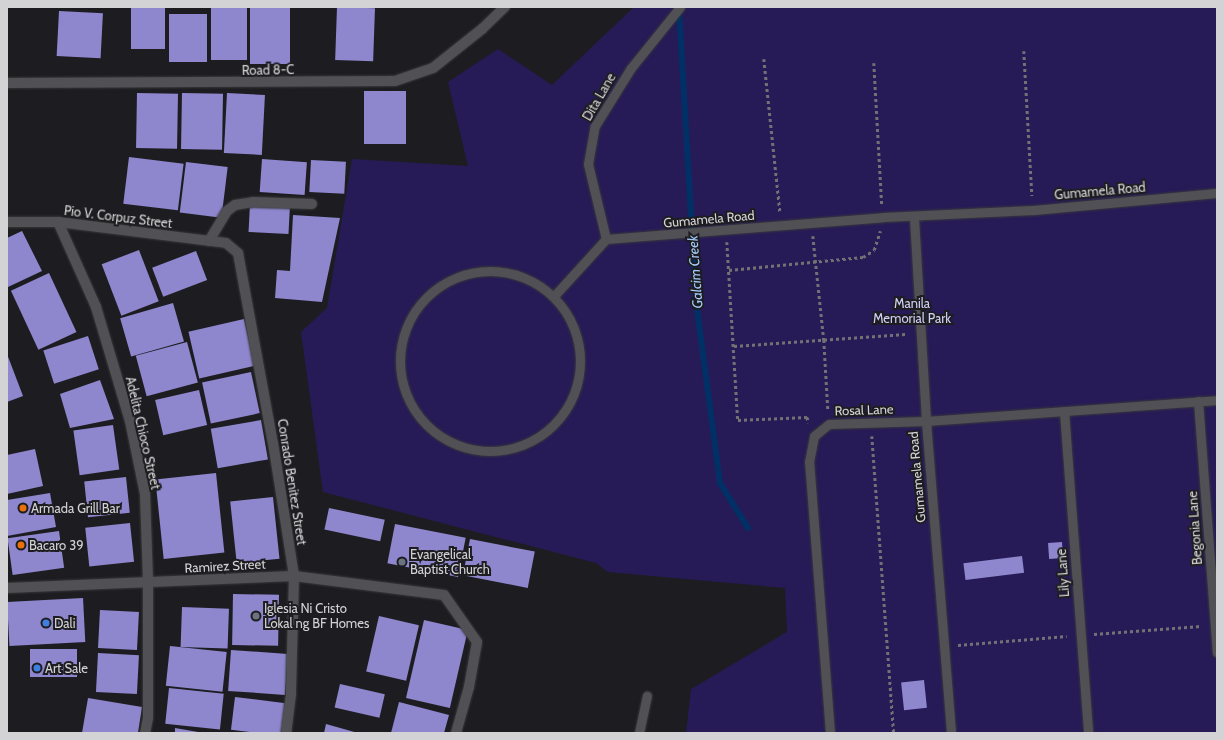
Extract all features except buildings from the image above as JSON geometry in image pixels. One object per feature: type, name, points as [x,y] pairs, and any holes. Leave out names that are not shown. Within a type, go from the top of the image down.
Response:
[{"type":"street","name":"Road 8-C","points":[[7,82],[395,81],[433,68],[482,29],[505,7]]},
{"type":"street","points":[[209,241],[227,211],[234,205],[253,202],[312,204]]},
{"type":"street","name":"Pio V. Corpuz Street","points":[[7,222],[58,222],[226,243]]},
{"type":"street","name":"Adelita Chioco Street","points":[[58,222],[96,307],[130,421],[145,494],[148,582],[148,718],[145,733]]},
{"type":"street","name":"Conrado Benitez Street","points":[[226,243],[238,253],[273,443],[294,576],[291,694],[286,733]]},
{"type":"street","name":"Ramirez Street","points":[[7,588],[294,576],[444,595],[477,642],[469,687],[456,733]]},
{"type":"lane","name":"Dita Lane","points":[[606,239],[588,164],[594,126],[631,68],[680,7]]},
{"type":"lane","name":"Gumamela Road","points":[[606,239],[716,232],[781,225],[883,218],[914,218],[1033,210],[1217,193]]},
{"type":"lane","name":"Gumamela Road","points":[[914,218],[926,421],[951,733]]},
{"type":"lane","points":[[554,296],[606,239]]},
{"type":"lane","points":[[492,270],[525,278],[554,296],[572,322],[580,355],[576,388],[561,417],[536,439],[521,446],[499,450],[472,449],[456,444],[428,425],[408,398],[400,366],[406,328],[419,304],[431,292],[459,276],[492,270]]},
{"type":"lane","name":"Rosal Lane","points":[[814,436],[829,424],[926,421],[1217,400]]},
{"type":"lane","name":"Begonia Lane","points":[[1198,401],[1217,652]]},
{"type":"lane","name":"Lily Lane","points":[[1064,411],[1088,733]]},
{"type":"lane","points":[[814,436],[809,462],[830,733]]},
{"type":"lane","points":[[639,733],[647,696]]},
{"type":"path","points":[[1024,51],[1033,210]]},
{"type":"path","points":[[764,59],[781,225]]},
{"type":"path","points":[[729,270],[863,257],[874,250],[883,218],[874,63]]},
{"type":"path","points":[[812,223],[824,340],[829,424]]},
{"type":"path","points":[[726,231],[738,420],[807,417],[814,436]]},
{"type":"path","points":[[734,346],[921,333]]},
{"type":"path","points":[[871,423],[894,733]]},
{"type":"green space","name":"Manila Memorial Park","points":[[634,7],[1217,7],[1217,733],[686,733],[691,689],[787,632],[785,588],[608,572],[596,563],[323,492],[301,332],[327,308],[352,159],[468,166],[448,82],[498,49],[552,85]]},
{"type":"waterway","name":"Galcim Creek","points":[[679,8],[696,301],[720,483],[748,528]]},
{"type":"place","name":"Armada Grill Bar","points":[[23,508]]},
{"type":"place","name":"Bacaro 39","points":[[21,545]]},
{"type":"place","name":"Evangelical Baptist Church","points":[[402,562]]},
{"type":"place","name":"Iglesia Ni Cristo Lokal ng BF Homes","points":[[256,616]]},
{"type":"place","name":"Dali","points":[[46,623]]},
{"type":"place","name":"Art Sale","points":[[37,668]]}]
